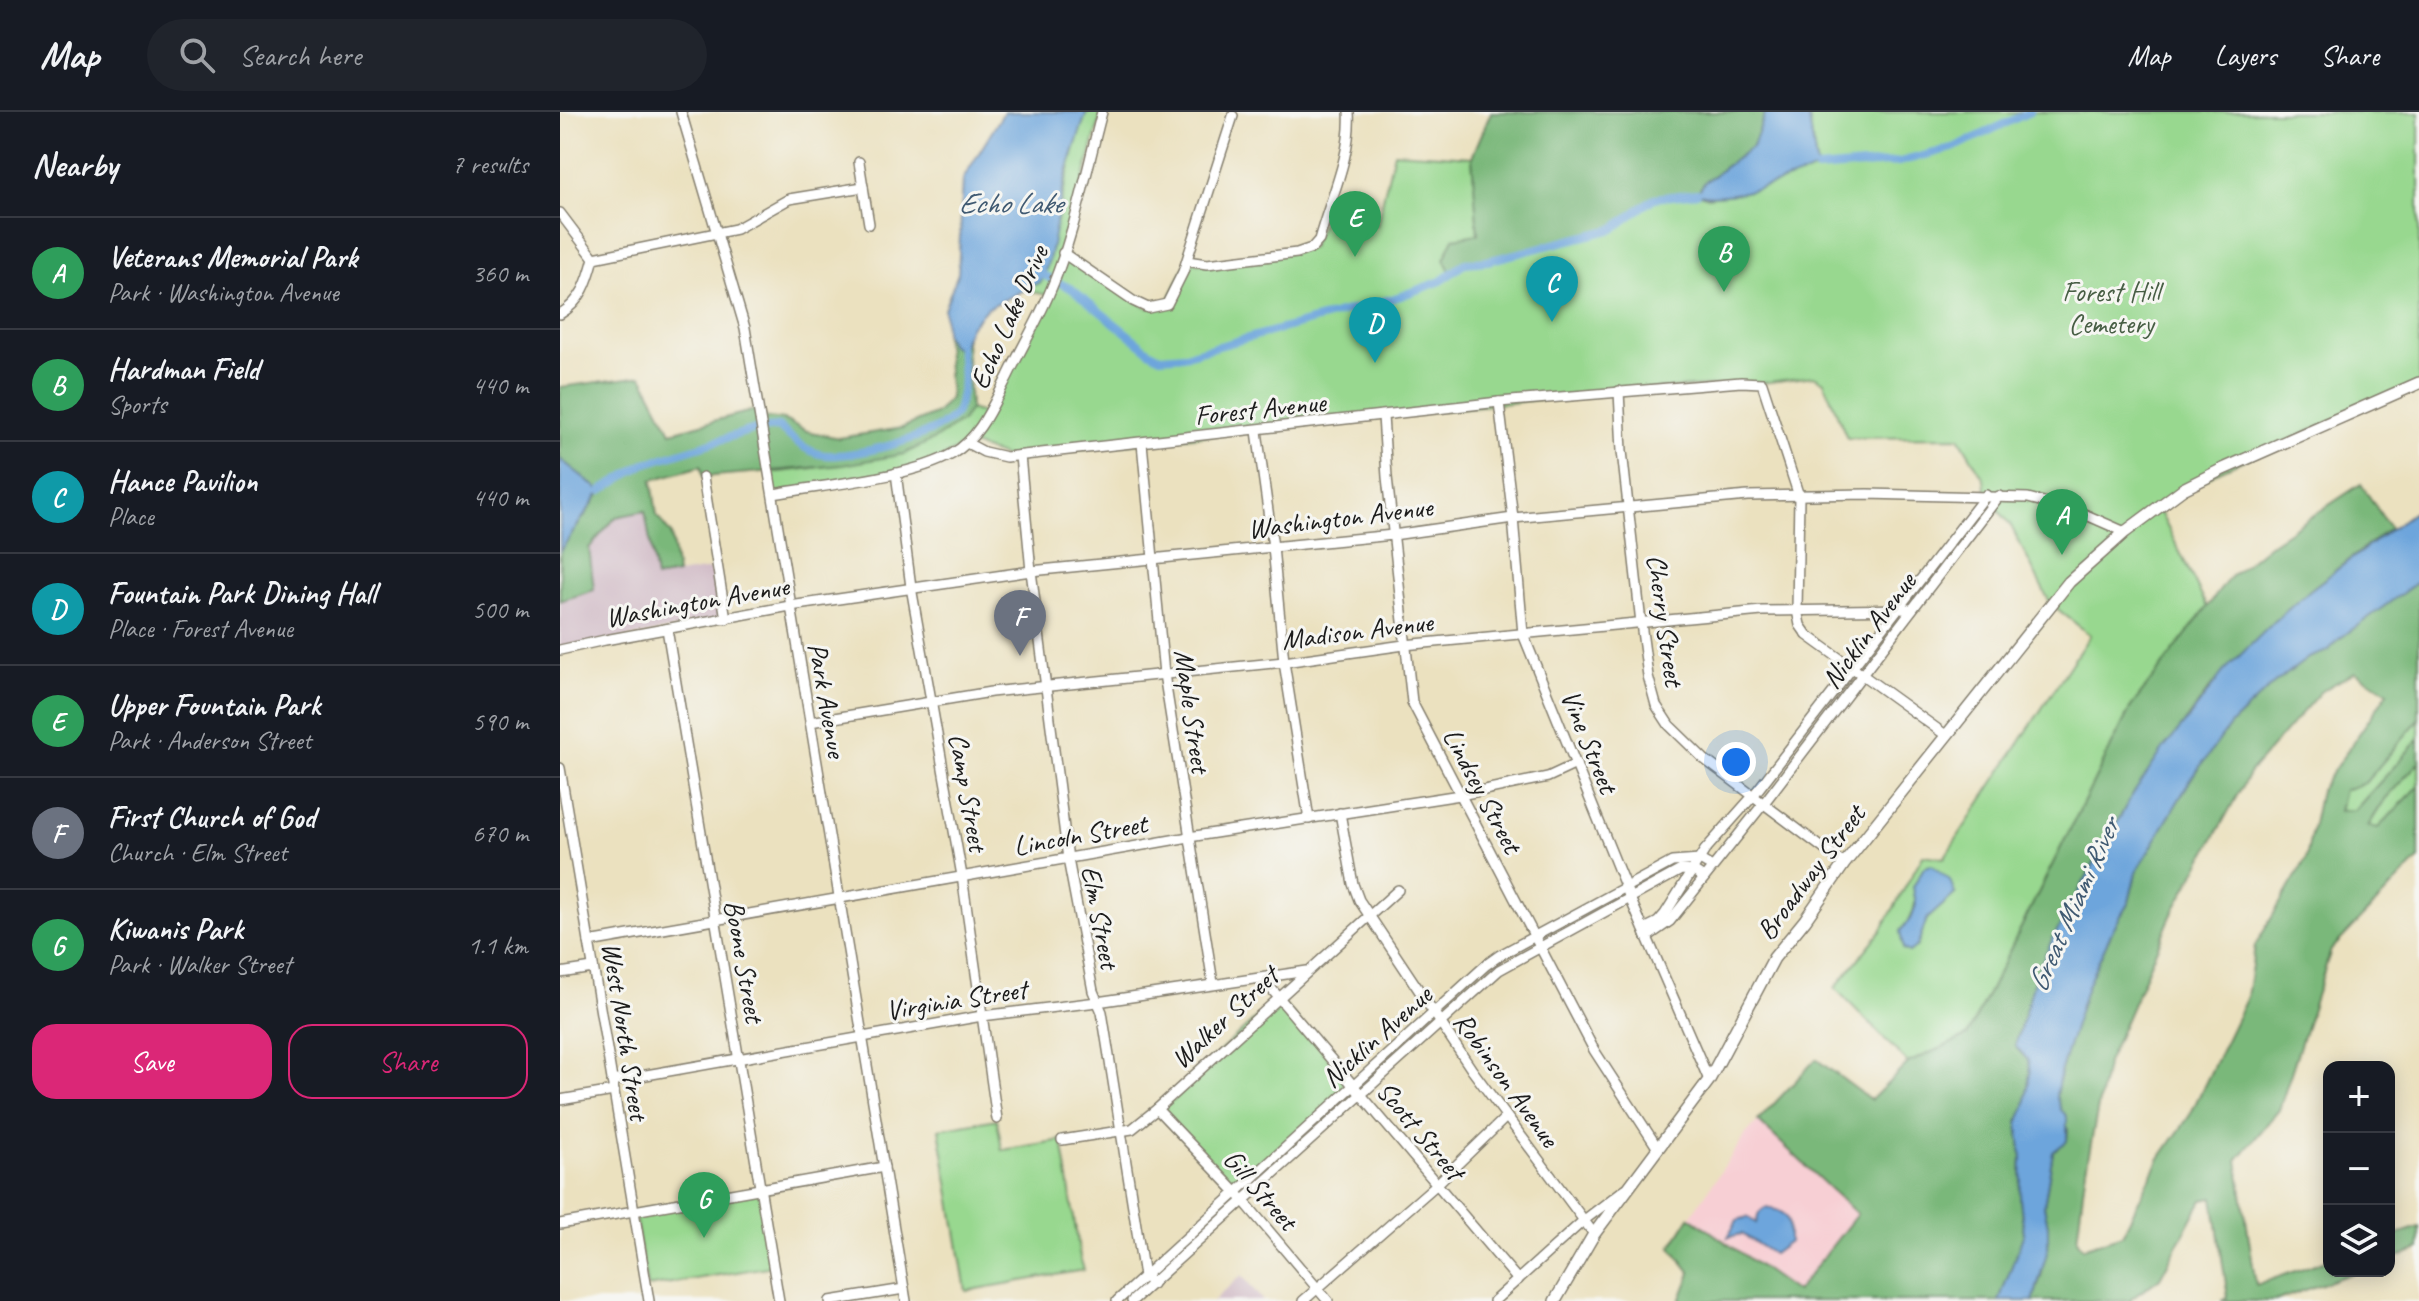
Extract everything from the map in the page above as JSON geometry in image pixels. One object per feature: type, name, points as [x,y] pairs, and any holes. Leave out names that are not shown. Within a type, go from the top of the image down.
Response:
[{"type":"main road","name":"Broadway Street","points":[[1555,1301],[1594,1234],[1709,1080],[1766,970],[1844,864],[2050,603],[2082,569],[2183,489],[2419,383]]},
{"type":"street","name":"Park Avenue","points":[[681,112],[745,328],[906,1301]]},
{"type":"street","name":"Echo Lake Drive","points":[[967,443],[987,416],[1049,296],[1102,112]]},
{"type":"street","points":[[1187,261],[1209,263],[1297,253],[1312,248],[1319,240],[1341,168],[1349,137],[1349,112]]},
{"type":"street","points":[[1063,253],[1133,301],[1148,308],[1167,304],[1187,261],[1233,116]]},
{"type":"street","points":[[859,162],[869,224]]},
{"type":"street","points":[[594,258],[736,229],[789,199],[863,187]]},
{"type":"street","points":[[560,213],[594,258]]},
{"type":"street","points":[[560,314],[571,308],[581,295],[594,258]]},
{"type":"street","name":"Forest Avenue","points":[[967,443],[997,456],[1020,456],[1499,402],[1762,383],[1799,496]]},
{"type":"street","name":"Cherry Street","points":[[1619,391],[1641,623],[1648,676],[1656,705],[1669,725],[1704,759],[1844,864]]},
{"type":"street","name":"Vine Street","points":[[1499,402],[1523,634],[1628,893],[1709,1080]]},
{"type":"street","name":"Lindsey Street","points":[[1383,416],[1412,702],[1594,1050],[1657,1147]]},
{"type":"street","points":[[1257,431],[1273,547],[1284,662],[1309,819]]},
{"type":"street","points":[[774,494],[931,464],[967,443]]},
{"type":"street","name":"Maple Street","points":[[1142,443],[1164,674],[1213,983]]},
{"type":"street","name":"Elm Street","points":[[1020,456],[1031,571],[1068,859],[1097,1002],[1102,1012],[1144,1276]]},
{"type":"street","name":"Camp Street","points":[[896,473],[911,587],[962,876],[997,1119]]},
{"type":"street","points":[[703,477],[726,619]]},
{"type":"street","name":"Washington Avenue","points":[[560,650],[790,606],[1031,571],[1393,535],[1513,518],[1748,496],[1986,495],[2028,498],[2075,510],[2125,532]]},
{"type":"street","name":"Nicklin Avenue","points":[[1646,933],[1665,914],[1705,850],[1753,796],[1986,495]]},
{"type":"street","points":[[1799,496],[1797,610],[1800,625],[1807,635],[1947,736]]},
{"type":"street","name":"Nicklin Avenue","points":[[1646,933],[1670,921],[1999,496]]},
{"type":"street","name":"Madison Avenue","points":[[810,722],[1045,686],[1284,662],[1404,645],[1762,611],[1912,609]]},
{"type":"street","name":"Boone Street","points":[[667,629],[779,1301]]},
{"type":"street","name":"Lincoln Street","points":[[589,942],[1189,837],[1460,795],[1548,777],[1576,764]]},
{"type":"street","name":"West North Street","points":[[560,768],[649,1301]]},
{"type":"street","name":"Robinson Avenue","points":[[1340,813],[1353,884],[1369,915],[1506,1117],[1594,1234]]},
{"type":"street","points":[[1700,860],[1712,867]]},
{"type":"street","name":"Nicklin Avenue","points":[[1628,893],[1672,862],[1700,860]]},
{"type":"street","name":"Nicklin Avenue","points":[[1132,1301],[1362,1095],[1486,965],[1628,893],[1681,870],[1693,871]]},
{"type":"street","points":[[1693,871],[1704,878]]},
{"type":"street","name":"Walker Street","points":[[1062,1140],[1132,1129],[1398,890]]},
{"type":"street","points":[[560,973],[593,968]]},
{"type":"street","name":"Virginia Street","points":[[560,1100],[739,1060],[982,1016],[1307,971]]},
{"type":"street","name":"Scott Street","points":[[1255,978],[1269,986],[1355,1084],[1518,1280]]},
{"type":"street","name":"Nicklin Avenue","points":[[1117,1301],[1355,1084],[1437,1019]]},
{"type":"street","name":"Gill Street","points":[[1157,1109],[1237,1193],[1328,1301]]},
{"type":"street","points":[[1303,1301],[1437,1184],[1506,1117]]},
{"type":"street","points":[[560,1224],[884,1167]]},
{"type":"street","points":[[1494,1301],[1583,1221],[1631,1185]]},
{"type":"street","points":[[1144,1276],[1152,1284]]},
{"type":"street","points":[[830,1301],[904,1289]]},
{"type":"shaded area","points":[[646,511],[656,577],[718,568],[726,619],[560,650],[560,601],[594,590],[589,548],[615,517]]},
{"type":"shaded area","points":[[1758,1121],[1857,1214],[1795,1293],[1690,1217]]},
{"type":"shaded area","points":[[1242,1275],[1263,1301],[1213,1301]]},
{"type":"green space","name":"Forest Hill Cemetery","points":[[1087,112],[1102,112],[1063,253],[1148,308],[1167,304],[1187,261],[1207,264],[1311,248],[1326,213],[1377,225],[1394,152],[1472,157],[1478,234],[1465,263],[1487,261],[1613,229],[1654,198],[1697,193],[1708,197],[1740,192],[1817,169],[1809,119],[1805,112],[2419,112],[2419,383],[2221,470],[2158,508],[2207,607],[2131,707],[1967,1036],[1908,1063],[1835,988],[1881,931],[1923,855],[1944,858],[2090,635],[2050,603],[2010,524],[1986,495],[1984,479],[1959,437],[1847,438],[1824,382],[1814,376],[1762,383],[1619,391],[1006,457],[967,443],[931,464],[774,494],[770,473],[878,457],[933,438],[954,425],[970,409],[988,415],[1048,295],[1022,290],[1041,282]],"holes":[[[1914,887],[1955,894],[1927,919],[1917,946],[1900,931],[1913,911]]]},
{"type":"green space","points":[[1491,112],[1766,112],[1753,146],[1705,182],[1697,193],[1654,199],[1613,229],[1487,261],[1465,263],[1451,273],[1444,259],[1454,238],[1478,234],[1472,157]]},
{"type":"green space","points":[[945,333],[951,345],[961,350],[966,341],[970,409],[962,421],[904,454],[843,465],[703,477],[701,466],[652,480],[657,516],[671,534],[677,574],[656,578],[645,511],[616,517],[589,548],[594,590],[560,601],[560,551],[601,492],[560,459],[560,387],[642,376],[671,432],[759,409],[761,417],[784,420],[807,431],[839,438],[902,428],[937,413],[950,398]]},
{"type":"green space","points":[[2361,484],[2390,528],[2274,622],[2209,689],[2131,797],[2053,938],[2036,975],[2015,1046],[2028,1060],[2030,1073],[2025,1107],[2018,1123],[2024,1233],[1999,1301],[1680,1301],[1691,1273],[1671,1247],[1690,1217],[1796,1292],[1857,1214],[1758,1121],[1816,1059],[1871,1100],[1908,1063],[1967,1036],[2131,707],[2230,577],[2273,542]]},
{"type":"green space","points":[[2419,581],[2419,719],[2365,783],[2344,790],[2339,811],[2355,810],[2419,739],[2419,762],[2385,799],[2368,826],[2378,828],[2419,786],[2419,859],[2331,950],[2279,1110],[2237,1160],[2256,1285],[2323,1261],[2323,1277],[2341,1277],[2275,1301],[2222,1301],[2228,1298],[2213,1198],[2202,1200],[2160,1278],[2131,1301],[2033,1301],[2042,1273],[2048,1226],[2044,1206],[2053,1152],[2067,1141],[2068,1130],[2056,1096],[2060,1073],[2087,986],[2129,902],[2136,873],[2191,779],[2231,724],[2272,685],[2308,658],[2328,651],[2339,639]],"holes":[[[2355,672],[2388,692],[2320,790],[2306,859],[2255,946],[2247,997],[2190,1115],[2160,1158],[2122,1235],[2083,1248],[2077,1240],[2085,1175],[2106,1065],[2171,916],[2250,772],[2320,692]]]},
{"type":"green space","points":[[2419,719],[2419,739],[2354,811],[2339,811],[2343,790],[2365,783]]},
{"type":"green space","points":[[2419,762],[2419,786],[2378,828],[2368,827],[2385,799]]},
{"type":"green space","points":[[1278,998],[1355,1084],[1237,1193],[1157,1109]]},
{"type":"green space","points":[[997,1119],[1002,1150],[1062,1140],[1084,1270],[966,1291],[939,1129]]},
{"type":"green space","points":[[760,1188],[773,1266],[647,1287],[634,1211]]},
{"type":"green space","points":[[2419,1227],[2419,1249],[2395,1258],[2395,1235]]},
{"type":"water","name":"Echo Lake","points":[[1004,112],[1087,112],[1065,179],[1051,252],[1041,282],[987,308],[970,327],[960,350],[951,345],[945,333],[944,309],[958,273],[963,179]]},
{"type":"water","points":[[1766,112],[1805,112],[1809,119],[1817,169],[1740,193],[1709,196],[1697,193],[1705,182],[1753,146]]},
{"type":"water","points":[[560,459],[601,491],[560,551]]},
{"type":"water","name":"Great Miami River","points":[[2419,508],[2419,581],[2339,639],[2328,651],[2308,658],[2272,685],[2231,724],[2191,779],[2136,873],[2129,902],[2087,986],[2060,1073],[2056,1096],[2067,1116],[2067,1141],[2053,1152],[2044,1206],[2048,1249],[2034,1298],[2033,1301],[1999,1301],[2024,1233],[2018,1123],[2025,1107],[2030,1073],[2028,1060],[2015,1046],[2036,975],[2053,938],[2131,797],[2164,748],[2223,672],[2310,590]]},
{"type":"water","points":[[1931,865],[1950,880],[1955,894],[1927,919],[1917,946],[1909,952],[1903,949],[1900,931],[1912,917],[1916,904],[1913,887],[1924,867]]},
{"type":"water","points":[[1765,1208],[1784,1214],[1789,1228],[1789,1242],[1773,1254],[1742,1234],[1728,1237],[1737,1220],[1748,1217],[1756,1223],[1759,1213]]},
{"type":"waterway","points":[[1817,169],[1899,162],[1953,148],[2030,112]]},
{"type":"waterway","points":[[1037,272],[1072,289],[1149,351],[1160,357],[1186,355],[1398,297],[1441,281],[1465,263],[1487,261],[1613,229],[1654,198],[1697,193]]},
{"type":"waterway","points":[[601,491],[644,464],[752,430],[778,427],[808,450],[832,455],[892,445],[933,430],[956,412],[962,395],[959,339]]},
{"type":"place","name":"Upper Fountain Park","points":[[1355,257]]},
{"type":"place","name":"Hardman Field","points":[[1724,292]]},
{"type":"place","name":"Hance Pavilion","points":[[1552,322]]},
{"type":"place","name":"Fountain Park Dining Hall","points":[[1375,363]]},
{"type":"place","name":"Veterans Memorial Park","points":[[2062,555]]},
{"type":"place","name":"First Church of God","points":[[1020,656]]},
{"type":"place","name":"Kiwanis Park","points":[[704,1238]]}]
